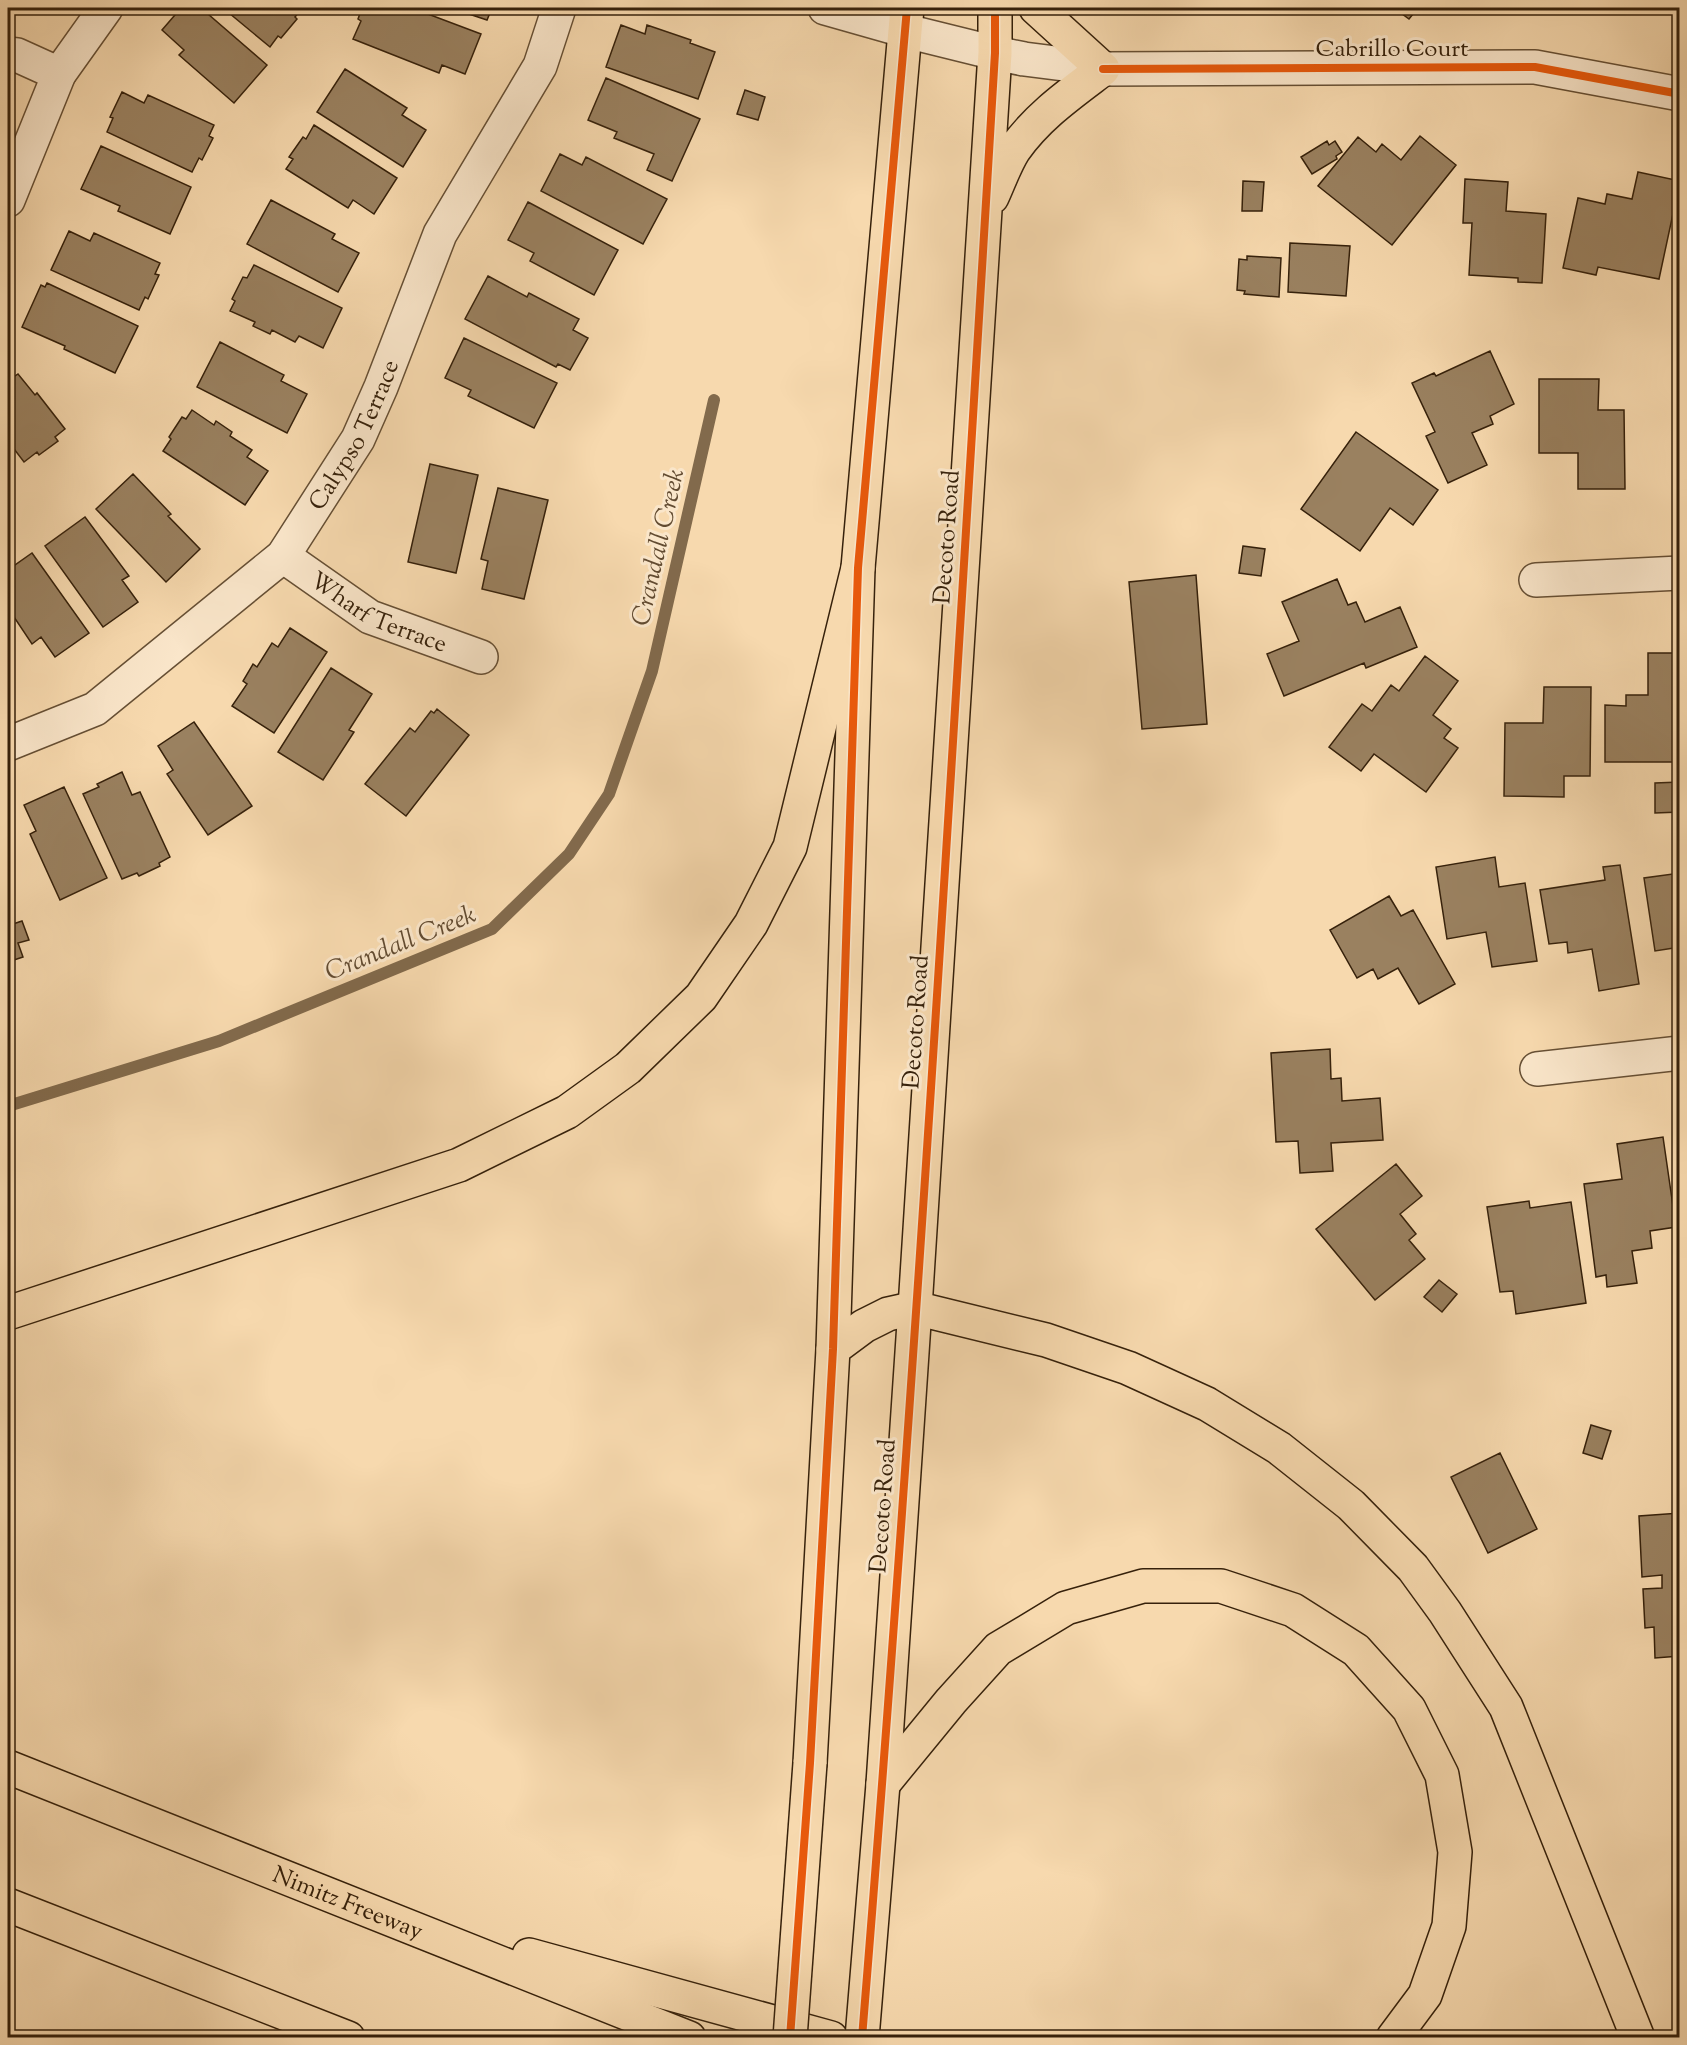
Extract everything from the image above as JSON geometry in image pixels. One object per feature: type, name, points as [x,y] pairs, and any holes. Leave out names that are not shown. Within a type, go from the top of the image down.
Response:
[{"type":"main road","name":"Decoto Road","points":[[862,2037],[883,1784],[915,1308],[995,53],[995,8]]},
{"type":"main road","points":[[985,212],[1013,152],[1033,125],[1103,69],[1036,8]]},
{"type":"main road","points":[[790,2037],[810,1763],[833,1349],[858,568],[906,19]]},
{"type":"main road","points":[[8,1313],[459,1165],[567,1112],[628,1068],[701,997],[751,924],[790,848],[858,568]]},
{"type":"main road","points":[[833,1349],[864,1326],[888,1314],[915,1308],[1046,1340],[1138,1372],[1208,1404],[1280,1448],[1352,1505],[1413,1568],[1445,1612],[1506,1707],[1638,2037]]},
{"type":"main road","points":[[883,1784],[951,1701],[998,1649],[1066,1608],[1143,1586],[1221,1586],[1293,1610],[1356,1650],[1409,1709],[1442,1775],[1455,1852],[1449,1926],[1425,1995],[1393,2037]]},
{"type":"main road","name":"Nimitz Freeway","points":[[8,1767],[689,2037]]},
{"type":"main road","points":[[8,1905],[348,2037]]},
{"type":"main road","points":[[362,1909],[831,2037]]},
{"type":"street","points":[[8,200],[59,74],[106,8]]},
{"type":"street","name":"Calypso Terrace","points":[[8,744],[95,709],[283,556],[358,439],[381,387],[440,234],[540,66],[559,8]]},
{"type":"street","name":"Cabrillo Court","points":[[825,8],[906,19],[995,53],[1103,69],[1535,67],[1680,94]]},
{"type":"street","points":[[8,54],[17,55],[59,74]]},
{"type":"street","name":"Wharf Terrace","points":[[283,556],[370,617],[482,657]]},
{"type":"street","points":[[1536,580],[1680,573]]},
{"type":"street","points":[[1538,1069],[1680,1053]]},
{"type":"building","points":[[181,8],[201,8],[267,65],[234,103],[179,55],[184,50],[162,30]]},
{"type":"building","points":[[223,8],[302,8],[295,17],[297,19],[281,38],[278,36],[270,47]]},
{"type":"building","points":[[362,8],[376,8],[384,11],[385,8],[412,8],[481,34],[465,74],[442,65],[439,73],[353,39],[361,21],[358,19]]},
{"type":"building","points":[[451,8],[492,8],[487,20]]},
{"type":"building","points":[[1394,8],[1418,8],[1409,19]]},
{"type":"building","points":[[621,25],[645,34],[647,25],[691,40],[690,43],[715,52],[698,99],[606,67]]},
{"type":"building","points":[[345,69],[407,108],[402,115],[426,130],[403,167],[317,112]]},
{"type":"building","points":[[606,78],[700,119],[672,181],[647,170],[654,154],[614,138],[617,132],[588,120]]},
{"type":"building","points":[[745,90],[765,97],[758,120],[737,114]]},
{"type":"building","points":[[122,92],[144,103],[148,95],[214,125],[209,136],[213,138],[202,160],[199,158],[192,172],[107,132],[113,118],[110,117]]},
{"type":"building","points":[[314,125],[397,178],[374,214],[353,200],[348,208],[286,169],[293,159],[289,157],[303,137],[306,139]]},
{"type":"building","points":[[1420,136],[1456,165],[1392,245],[1318,186],[1358,137],[1376,152],[1382,144],[1401,160]]},
{"type":"building","points":[[1327,141],[1329,145],[1335,141],[1342,152],[1336,156],[1337,159],[1312,174],[1301,157]]},
{"type":"building","points":[[101,146],[191,187],[170,234],[118,211],[120,206],[81,189]]},
{"type":"building","points":[[560,154],[582,165],[586,157],[667,199],[643,244],[541,191]]},
{"type":"building","points":[[1638,172],[1680,181],[1659,279],[1598,267],[1596,275],[1563,268],[1578,198],[1605,204],[1607,194],[1632,199]]},
{"type":"building","points":[[1465,179],[1508,182],[1506,211],[1546,214],[1542,283],[1518,282],[1518,278],[1469,275],[1472,223],[1463,223]]},
{"type":"building","points":[[1243,181],[1264,182],[1262,211],[1242,211]]},
{"type":"building","points":[[271,200],[335,234],[332,239],[359,253],[338,292],[247,244]]},
{"type":"building","points":[[528,202],[618,250],[594,295],[530,261],[534,253],[508,240]]},
{"type":"building","points":[[69,231],[90,241],[94,233],[160,263],[155,274],[159,275],[148,299],[145,297],[139,310],[51,270]]},
{"type":"building","points":[[1290,243],[1350,246],[1346,296],[1288,292]]},
{"type":"building","points":[[1247,256],[1281,258],[1279,297],[1244,294],[1245,291],[1237,290],[1239,259],[1247,260]]},
{"type":"building","points":[[254,265],[342,308],[323,348],[299,336],[295,342],[272,330],[270,334],[253,326],[255,322],[230,311],[235,301],[232,299],[243,277],[247,278]]},
{"type":"building","points":[[488,276],[527,297],[529,293],[579,319],[573,330],[588,338],[570,370],[558,364],[556,367],[465,319]]},
{"type":"building","points":[[47,283],[138,326],[115,373],[64,349],[65,346],[22,327],[41,285],[45,287]]},
{"type":"building","points":[[464,338],[557,383],[534,428],[468,396],[471,390],[445,378]]},
{"type":"building","points":[[220,342],[284,375],[281,381],[307,394],[287,433],[197,387]]},
{"type":"building","points":[[1490,351],[1514,404],[1490,416],[1493,424],[1472,433],[1487,465],[1448,483],[1426,436],[1435,432],[1412,383],[1434,373],[1436,376]]},
{"type":"building","points":[[8,373],[12,378],[18,374],[35,395],[37,393],[65,429],[55,437],[58,441],[39,455],[37,452],[24,462],[8,441]]},
{"type":"building","points":[[1539,379],[1599,379],[1598,410],[1624,410],[1625,489],[1578,489],[1578,453],[1539,453]]},
{"type":"building","points":[[192,410],[214,425],[216,421],[232,432],[230,436],[252,450],[247,457],[268,471],[245,505],[163,451],[182,417],[186,419]]},
{"type":"building","points":[[1356,432],[1438,490],[1413,525],[1390,508],[1360,551],[1301,509]]},
{"type":"building","points":[[430,464],[478,475],[456,573],[408,562]]},
{"type":"building","points":[[133,474],[171,514],[168,516],[200,549],[166,582],[96,509]]},
{"type":"building","points":[[498,488],[548,500],[524,599],[482,589],[488,561],[481,559]]},
{"type":"building","points":[[1680,492],[1680,514],[1674,512]]},
{"type":"building","points":[[85,517],[129,576],[122,580],[138,602],[103,627],[45,546]]},
{"type":"building","points":[[1243,546],[1265,549],[1261,576],[1239,573]]},
{"type":"building","points":[[32,553],[89,633],[55,657],[41,637],[32,644],[8,608],[8,570]]},
{"type":"building","points":[[1196,575],[1207,724],[1142,729],[1129,582]]},
{"type":"building","points":[[1337,579],[1348,605],[1356,602],[1365,622],[1400,607],[1417,647],[1366,668],[1364,663],[1284,696],[1267,654],[1299,641],[1282,602]]},
{"type":"building","points":[[290,628],[327,652],[274,733],[232,706],[247,684],[243,681],[253,664],[257,667],[272,643],[278,647]]},
{"type":"building","points":[[1648,653],[1680,653],[1680,739],[1677,739],[1677,762],[1605,762],[1605,705],[1626,706],[1626,695],[1648,695]]},
{"type":"building","points":[[1425,656],[1458,681],[1433,715],[1451,729],[1444,738],[1458,748],[1426,792],[1374,754],[1361,771],[1329,747],[1362,704],[1372,711],[1391,685],[1399,691]]},
{"type":"building","points":[[331,668],[372,694],[349,730],[354,732],[323,780],[278,752]]},
{"type":"building","points":[[1544,687],[1591,687],[1590,776],[1564,776],[1564,797],[1504,796],[1505,723],[1543,723]]},
{"type":"building","points":[[437,709],[469,735],[406,816],[365,784],[410,728],[415,732],[431,711],[434,713]]},
{"type":"building","points":[[194,722],[252,806],[208,835],[167,774],[173,770],[158,746]]},
{"type":"building","points":[[122,772],[132,795],[140,792],[170,857],[159,863],[160,866],[139,876],[137,873],[122,879],[83,794],[99,787],[97,784]]},
{"type":"building","points":[[1680,782],[1680,812],[1655,813],[1655,783]]},
{"type":"building","points":[[64,787],[107,878],[60,900],[30,834],[36,831],[24,805]]},
{"type":"building","points":[[1495,857],[1499,887],[1525,883],[1537,961],[1492,967],[1486,932],[1447,939],[1436,867]]},
{"type":"building","points":[[1620,865],[1639,984],[1599,991],[1592,949],[1568,953],[1567,942],[1549,944],[1540,890],[1605,880],[1603,867]]},
{"type":"building","points":[[1680,873],[1680,947],[1655,951],[1644,878]]},
{"type":"building","points":[[1389,896],[1401,916],[1413,910],[1455,984],[1419,1004],[1398,968],[1378,979],[1373,969],[1357,978],[1330,930]]},
{"type":"building","points":[[8,918],[10,925],[22,921],[29,940],[18,943],[23,957],[8,962]]},
{"type":"building","points":[[1330,1049],[1331,1079],[1341,1078],[1342,1101],[1380,1098],[1383,1140],[1331,1143],[1333,1171],[1300,1173],[1298,1141],[1276,1142],[1271,1053]]},
{"type":"building","points":[[1663,1137],[1676,1227],[1650,1231],[1652,1248],[1632,1251],[1637,1283],[1607,1287],[1606,1275],[1596,1277],[1584,1184],[1622,1179],[1617,1144]]},
{"type":"building","points":[[1396,1164],[1422,1196],[1400,1214],[1416,1234],[1409,1240],[1425,1259],[1375,1300],[1316,1229]]},
{"type":"building","points":[[1529,1201],[1530,1208],[1571,1202],[1586,1303],[1516,1314],[1513,1291],[1500,1292],[1487,1207]]},
{"type":"building","points":[[1439,1280],[1457,1294],[1442,1312],[1424,1297]]},
{"type":"building","points":[[1591,1425],[1611,1431],[1602,1459],[1583,1453]]},
{"type":"building","points":[[1500,1453],[1537,1529],[1488,1553],[1451,1477]]},
{"type":"building","points":[[1680,1513],[1680,1656],[1655,1658],[1654,1627],[1645,1628],[1643,1589],[1662,1588],[1662,1575],[1642,1577],[1639,1516]]},
{"type":"waterway","name":"Crandall Creek","points":[[8,1106],[219,1041],[492,929],[569,854],[609,794],[652,671],[714,400]]},
{"type":"cycle path","points":[[790,2038],[810,1763],[833,1349],[858,568],[907,8]]},
{"type":"cycle path","points":[[862,2038],[882,1790],[934,1046],[995,53],[995,8]]},
{"type":"cycle path","points":[[1103,69],[1535,67],[1680,94]]}]
